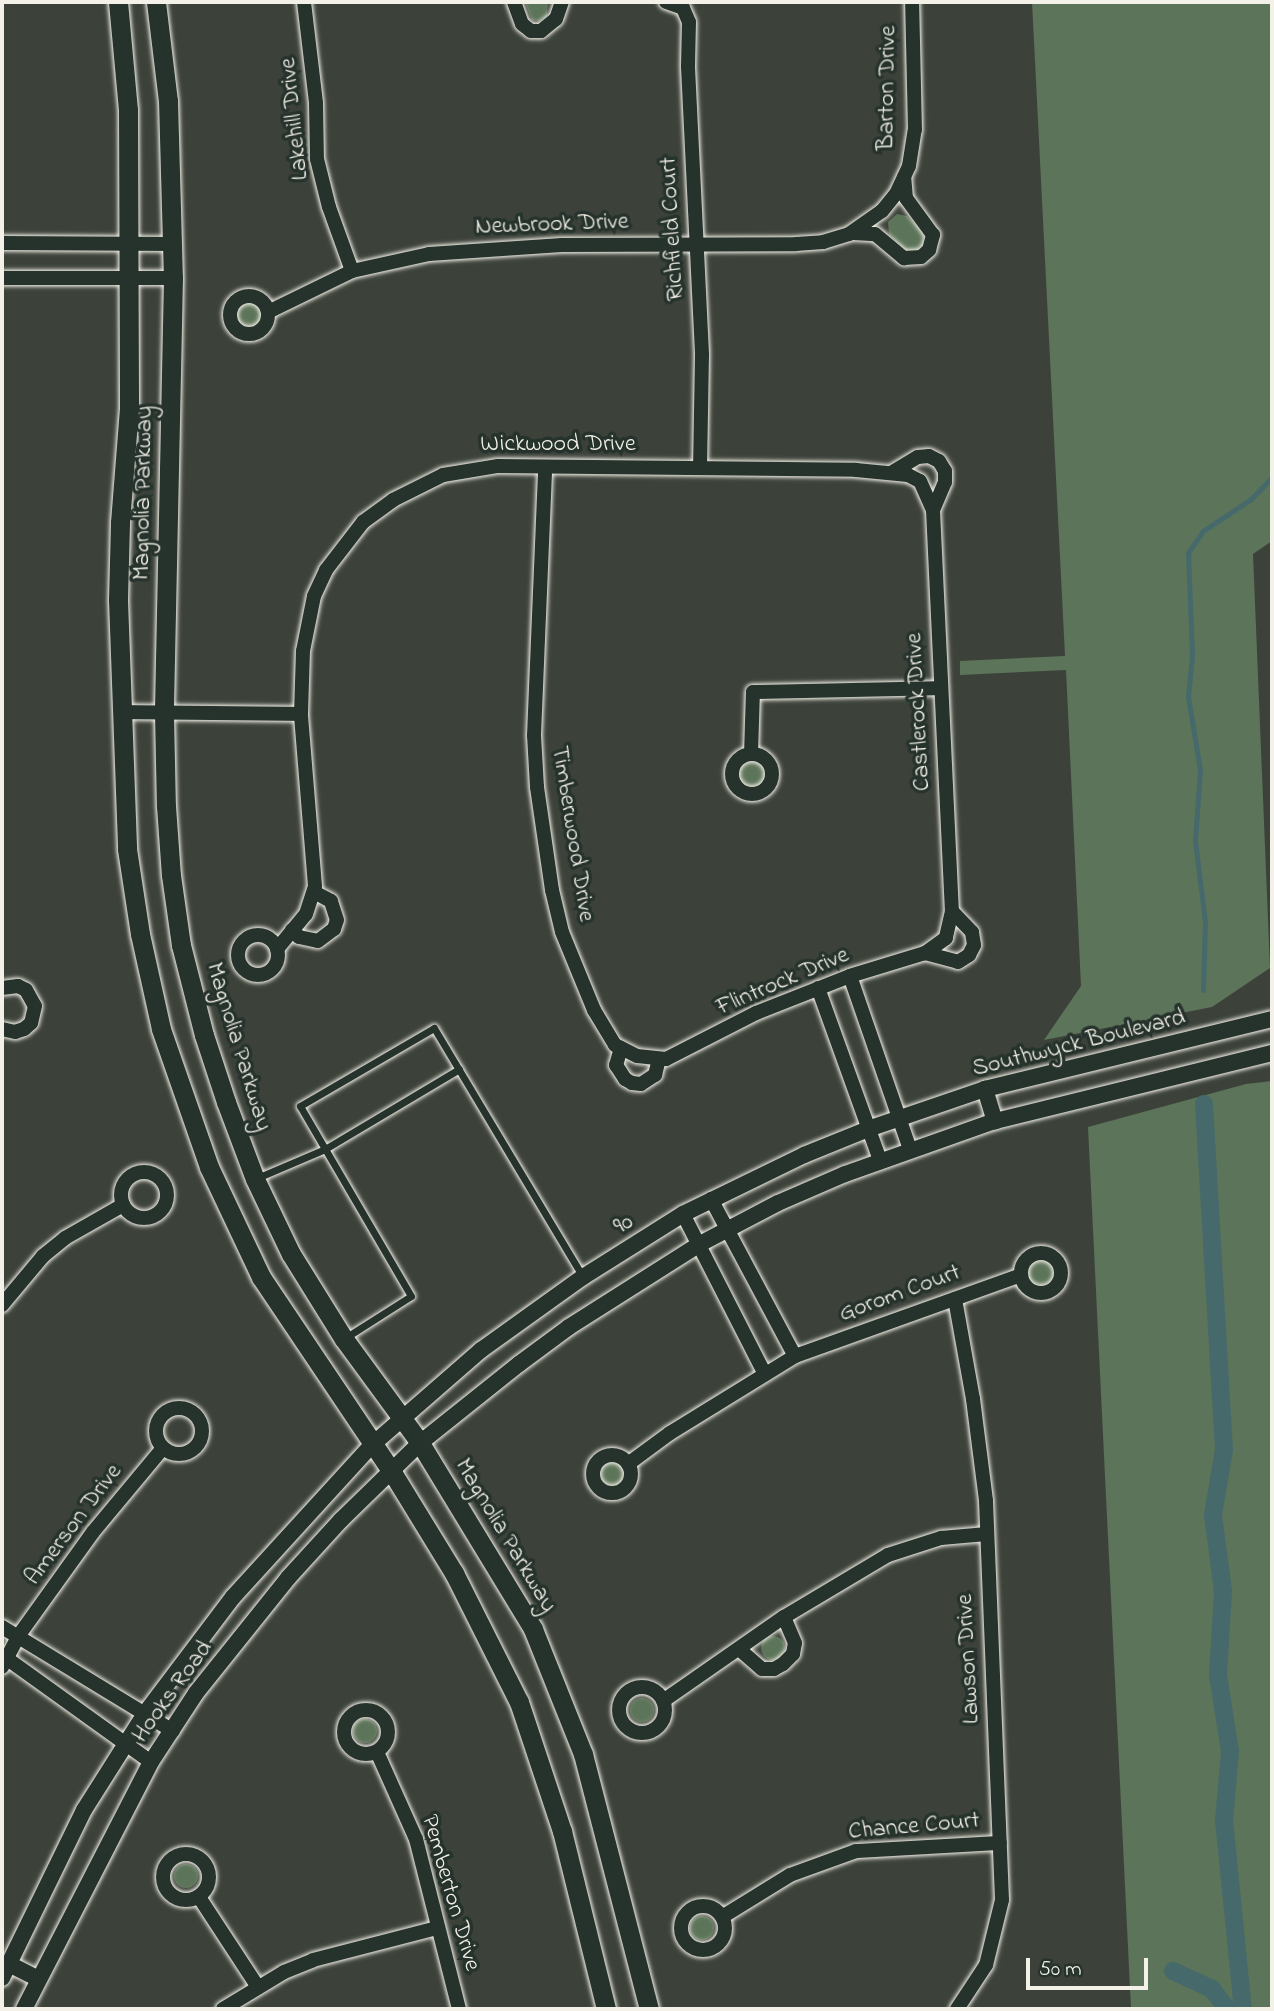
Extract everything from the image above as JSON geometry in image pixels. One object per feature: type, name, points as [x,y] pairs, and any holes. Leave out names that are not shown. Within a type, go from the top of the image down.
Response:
[{"type":"main road","name":"Magnolia Parkway","points":[[118,2],[128,110],[130,244],[129,408],[118,587],[127,849],[140,934],[161,1029],[187,1111],[229,1215],[261,1276],[391,1472],[454,1573],[519,1702],[562,1832],[606,2009]]},
{"type":"main road","name":"Magnolia Parkway","points":[[156,2],[168,101],[173,278],[164,714],[170,861],[181,945],[208,1046],[255,1179],[291,1254],[344,1339],[420,1443],[533,1629],[583,1754],[649,2009]]},
{"type":"street","name":"Lakehill Drive","points":[[304,2],[316,103],[317,159],[329,207],[352,271]]},
{"type":"street","points":[[514,2],[522,24],[531,31],[550,27],[562,2]]},
{"type":"street","name":"Richfield Court","points":[[666,2],[683,8],[689,22],[687,38],[702,355],[700,467]]},
{"type":"street","name":"Barton Drive","points":[[849,233],[882,211],[904,177],[915,130],[912,2]]},
{"type":"street","points":[[849,233],[875,234],[904,258],[914,259],[926,254],[933,242],[933,235],[906,198],[904,177]]},
{"type":"street","name":"Newbrook Drive","points":[[268,312],[352,271],[418,256],[496,248],[796,244],[823,242],[849,233]]},
{"type":"street","points":[[2,243],[172,244]]},
{"type":"street","points":[[2,278],[173,278]]},
{"type":"street","name":"Wickwood Drive","points":[[891,473],[918,457],[929,456],[939,461]]},
{"type":"street","name":"Castlerock Drive","points":[[933,510],[946,482],[945,471],[939,461]]},
{"type":"street","name":"Wickwood Drive","points":[[314,892],[301,714],[303,651],[314,596],[342,545],[363,522],[416,487],[443,475],[498,466],[700,467],[891,473],[908,475],[920,481]]},
{"type":"street","name":"Timberwood Drive","points":[[545,468],[534,735],[537,787],[552,891],[562,932],[594,1010],[615,1045],[637,1056]]},
{"type":"street","name":"Castlerock Drive","points":[[920,481],[933,510],[953,911],[946,938]]},
{"type":"street","points":[[751,754],[753,692],[940,688]]},
{"type":"street","points":[[123,712],[301,714]]},
{"type":"street","points":[[277,949],[292,930],[306,914],[314,892],[331,901],[337,920],[334,929],[318,941],[299,937],[292,930]]},
{"type":"street","points":[[925,953],[958,962],[969,955],[974,945],[972,932],[953,911]]},
{"type":"street","name":"Flintrock Drive","points":[[637,1056],[666,1059],[756,1013],[850,976],[925,953],[946,938]]},
{"type":"street","points":[[850,976],[910,1149]]},
{"type":"street","points":[[2,988],[18,986],[26,990],[35,1006],[31,1023],[24,1029],[15,1032],[2,1029]]},
{"type":"street","points":[[818,988],[880,1160]]},
{"type":"street","name":"Southwyck Boulevard","points":[[899,1118],[985,1089],[1272,1019]]},
{"type":"street","points":[[621,1048],[616,1065],[625,1079],[632,1083],[641,1084],[656,1075],[659,1059]]},
{"type":"street","points":[[420,1443],[569,1327],[727,1228],[880,1160],[995,1121],[1272,1053]]},
{"type":"street","points":[[985,1089],[995,1121]]},
{"type":"street","name":"90","points":[[401,1418],[481,1350],[583,1277],[683,1214],[868,1129],[899,1118]]},
{"type":"street","points":[[711,1199],[795,1356]]},
{"type":"street","points":[[2,1305],[43,1256],[65,1238],[123,1205]]},
{"type":"street","points":[[683,1214],[764,1373]]},
{"type":"street","name":"Gorom Court","points":[[628,1464],[764,1373],[795,1356],[1021,1275]]},
{"type":"street","name":"Lawson Drive","points":[[955,1299],[986,1501],[1002,1900],[986,1965],[957,2009]]},
{"type":"street","name":"Hooks Road","points":[[5,1971],[83,1810],[146,1712],[233,1597],[372,1445],[401,1418]]},
{"type":"street","name":"Hooks Road","points":[[24,2009],[151,1762],[196,1693],[288,1578],[341,1520],[420,1443]]},
{"type":"street","name":"Amerson Drive","points":[[3,1660],[93,1532],[163,1448]]},
{"type":"street","points":[[663,1700],[784,1617],[862,1569],[905,1548],[941,1538],[987,1534]]},
{"type":"street","points":[[739,1649],[762,1669],[774,1669],[783,1664],[793,1654],[795,1643],[784,1617]]},
{"type":"street","points":[[2,1627],[146,1712],[173,1731]]},
{"type":"street","points":[[3,1660],[151,1762]]},
{"type":"street","name":"Pemberton Drive","points":[[377,1752],[416,1839],[459,2009]]},
{"type":"street","name":"Chance Court","points":[[722,1917],[790,1875],[856,1851],[1000,1843]]},
{"type":"street","points":[[199,1897],[258,1987]]},
{"type":"street","points":[[223,2009],[258,1987],[313,1960],[437,1928]]},
{"type":"street","points":[[5,1971],[38,1979]]},
{"type":"lane","points":[[344,1339],[411,1296],[300,1106],[435,1028],[583,1277]]},
{"type":"lane","points":[[255,1179],[325,1149],[459,1069]]},
{"type":"green space","points":[[525,2],[548,2],[547,16],[539,21],[532,20]]},
{"type":"green space","points":[[1032,2],[1272,2],[1272,541],[1253,554],[1270,968],[1212,1007],[1044,1040],[1081,986],[1066,670],[960,675],[960,661],[1065,656]]},
{"type":"green space","points":[[897,214],[907,216],[923,231],[924,244],[915,251],[905,250],[889,234],[888,222]]},
{"type":"green space","points":[[247,299],[262,305],[268,320],[262,335],[247,341],[232,335],[226,320],[232,305]]},
{"type":"green space","points":[[753,756],[768,762],[774,777],[768,792],[753,798],[738,792],[732,777],[738,762]]},
{"type":"green space","points":[[1272,1081],[1272,2009],[1131,2009],[1088,1127],[1246,1084]]},
{"type":"green space","points":[[1036,1257],[1051,1263],[1057,1278],[1051,1293],[1036,1299],[1021,1293],[1015,1278],[1021,1263]]},
{"type":"green space","points":[[613,1462],[622,1465],[625,1474],[622,1483],[613,1486],[604,1483],[601,1474],[604,1465]]},
{"type":"green space","points":[[773,1636],[784,1643],[785,1648],[778,1659],[773,1660],[762,1653],[761,1648],[768,1637]]},
{"type":"green space","points":[[642,1698],[651,1701],[654,1710],[651,1719],[642,1722],[633,1719],[630,1710],[633,1701]]},
{"type":"green space","points":[[365,1719],[374,1722],[377,1731],[374,1740],[365,1743],[356,1740],[353,1731],[356,1722]]},
{"type":"green space","points":[[186,1864],[195,1867],[198,1876],[195,1885],[186,1888],[177,1885],[174,1876],[177,1867]]},
{"type":"green space","points":[[702,1916],[711,1919],[714,1928],[711,1937],[702,1940],[693,1937],[690,1928],[693,1919]]},
{"type":"waterway","points":[[1203,990],[1205,922],[1195,840],[1200,770],[1188,696],[1192,655],[1188,553],[1203,531],[1251,499],[1272,477]]},
{"type":"waterway","points":[[1204,1104],[1224,1450],[1213,1515],[1223,1591],[1218,1675],[1230,1752],[1224,1820],[1243,2009]]},
{"type":"waterway","points":[[1173,1971],[1212,1989],[1227,2009]]}]
